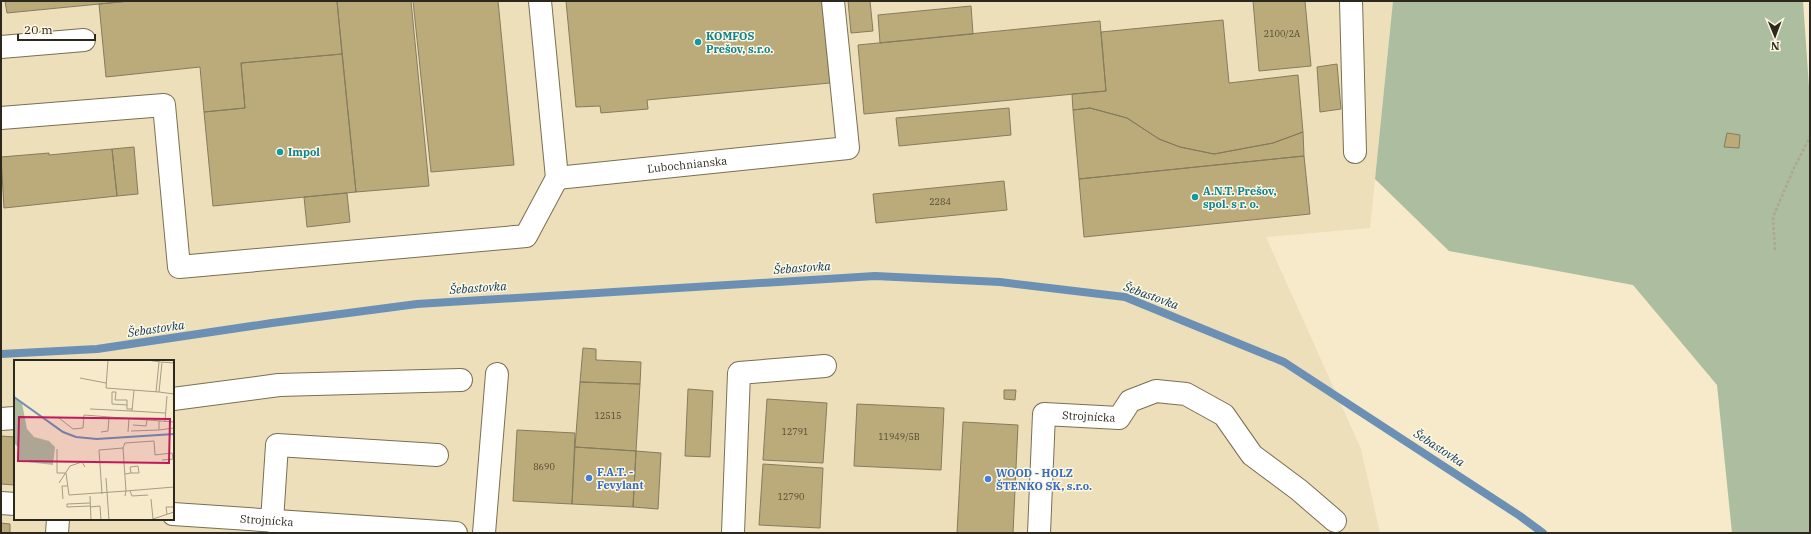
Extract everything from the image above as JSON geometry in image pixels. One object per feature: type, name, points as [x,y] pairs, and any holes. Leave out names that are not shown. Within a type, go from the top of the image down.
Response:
[{"type":"lane","points":[[1,118],[164,105],[179,267],[526,236],[557,178],[540,1]]},
{"type":"lane","name":"Ľubochnianska","points":[[557,178],[848,148],[833,1]]},
{"type":"lane","points":[[1351,1],[1355,152]]},
{"type":"lane","points":[[1,47],[84,40]]},
{"type":"lane","points":[[734,533],[739,373],[825,366]]},
{"type":"lane","points":[[484,533],[497,374]]},
{"type":"lane","points":[[174,399],[279,385],[462,380]]},
{"type":"lane","name":"Strojnícka","points":[[1039,533],[1044,414],[1119,418],[1130,402],[1156,391],[1186,394],[1224,415],[1252,455],[1300,490],[1335,521]]},
{"type":"lane","points":[[1,419],[14,418]]},
{"type":"lane","points":[[272,521],[277,445],[437,455]]},
{"type":"lane","points":[[1,503],[14,504]]},
{"type":"lane","name":"Strojnícka","points":[[174,514],[456,533]]},
{"type":"lane","points":[[57,533],[58,520]]},
{"type":"path","points":[[1775,250],[1773,217],[1794,168],[1810,137]]},
{"type":"shaded area","points":[[1,1],[1393,1],[1370,228],[1266,237],[1361,449],[1380,533],[1,533]]},
{"type":"green space","points":[[1393,1],[1803,1],[1810,101],[1810,533],[1732,533],[1717,385],[1633,285],[1449,251],[1375,179]]},
{"type":"building","points":[[5,1],[130,1],[7,13]]},
{"type":"building","points":[[130,1],[337,1],[342,54],[241,63],[245,108],[204,112],[200,67],[106,77],[99,4]]},
{"type":"building","points":[[337,1],[411,1],[429,186],[356,192]]},
{"type":"building","points":[[413,1],[498,1],[514,165],[431,172]]},
{"type":"building","name":"KOMFOS Prešov, s.r.o.","points":[[566,1],[822,1],[830,83],[647,100],[648,109],[601,113],[600,106],[576,107]]},
{"type":"building","points":[[848,1],[870,1],[873,31],[851,33]]},
{"type":"building","points":[[1253,1],[1305,1],[1311,66],[1259,71]]},
{"type":"building","points":[[971,6],[973,34],[880,43],[878,15]]},
{"type":"building","points":[[1223,20],[1229,83],[1298,75],[1303,132],[1273,143],[1214,154],[1180,147],[1159,139],[1127,118],[1090,108],[1073,110],[1072,94],[1106,91],[1101,32]]},
{"type":"building","points":[[1100,21],[1106,91],[864,114],[858,45]]},
{"type":"building","name":"Impol","points":[[342,54],[356,192],[213,206],[204,112],[245,108],[241,63]]},
{"type":"building","points":[[1337,64],[1341,109],[1320,112],[1317,67]]},
{"type":"building","points":[[1009,108],[1011,135],[899,146],[896,118]]},
{"type":"building","points":[[1090,108],[1127,118],[1159,139],[1180,147],[1214,154],[1273,143],[1303,132],[1304,156],[1079,179],[1073,110]]},
{"type":"building","points":[[1727,133],[1740,135],[1739,148],[1724,147]]},
{"type":"building","points":[[134,147],[138,194],[117,196],[112,149]]},
{"type":"building","points":[[112,149],[117,196],[4,208],[1,157],[49,153],[49,155]]},
{"type":"building","name":"A.N.T. Prešov, spol. s r. o.","points":[[1304,156],[1310,214],[1084,237],[1079,179]]},
{"type":"building","points":[[1004,181],[1007,210],[876,223],[873,194]]},
{"type":"building","points":[[347,193],[350,222],[307,227],[304,197]]},
{"type":"building","points":[[583,348],[596,349],[596,360],[641,362],[640,384],[580,382]]},
{"type":"building","points":[[580,382],[640,384],[636,451],[575,447]]},
{"type":"building","points":[[688,389],[713,391],[710,457],[685,456]]},
{"type":"building","points":[[1004,390],[1016,390],[1015,400],[1004,399]]},
{"type":"building","points":[[767,399],[827,403],[823,463],[763,460]]},
{"type":"building","points":[[857,404],[944,408],[941,470],[854,466]]},
{"type":"building","name":"WOOD - HOLZ ŠTENKO SK, s.r.o.","points":[[963,422],[1018,425],[1013,533],[957,533]]},
{"type":"building","points":[[517,430],[575,433],[572,504],[513,501]]},
{"type":"building","points":[[1,436],[14,437],[14,485],[1,484]]},
{"type":"building","points":[[575,447],[636,451],[633,507],[572,504]]},
{"type":"building","points":[[636,451],[661,453],[658,509],[633,507]]},
{"type":"building","points":[[763,464],[823,468],[820,528],[759,525]]},
{"type":"building","points":[[1,523],[10,524],[10,533],[1,533]]},
{"type":"waterway","name":"Šebastovka","points":[[1,354],[97,349],[272,323],[417,304],[875,276],[1000,282],[1125,297],[1284,362],[1520,516],[1543,533]]},
{"type":"place","name":"KOMFOS Prešov, s.r.o.","points":[[698,42]]},
{"type":"place","name":"Impol","points":[[280,152]]},
{"type":"place","name":"A.N.T. Prešov, spol. s r. o.","points":[[1195,197]]},
{"type":"place","name":"F.A.T. - Fevylant","points":[[589,478]]},
{"type":"place","name":"WOOD - HOLZ ŠTENKO SK, s.r.o.","points":[[988,479]]}]
